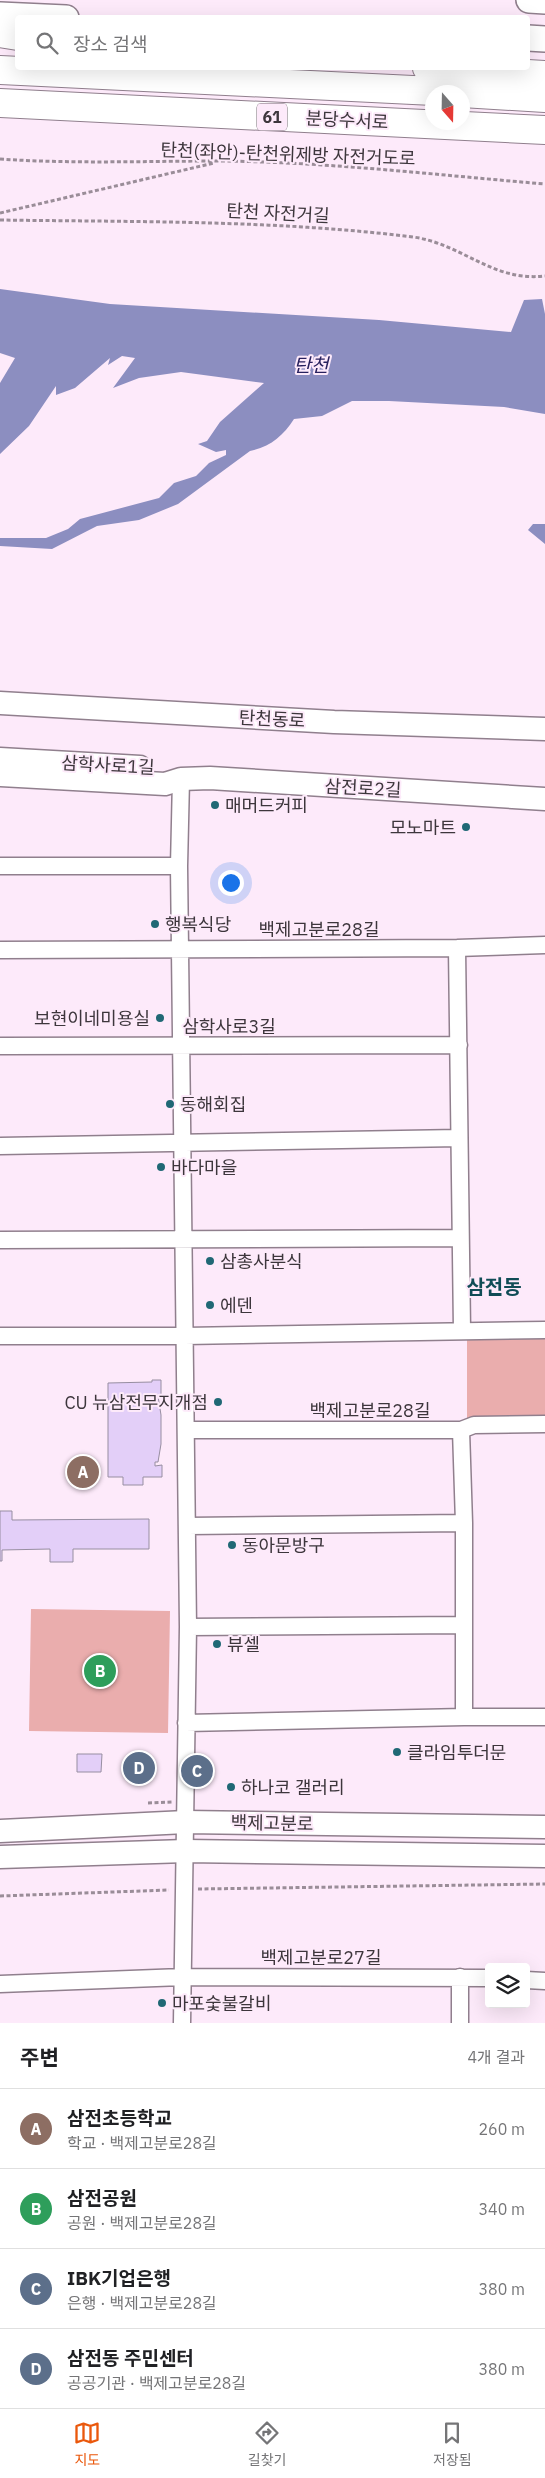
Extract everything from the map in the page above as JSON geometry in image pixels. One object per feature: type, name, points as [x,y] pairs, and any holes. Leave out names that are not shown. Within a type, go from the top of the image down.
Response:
[{"type":"highway","points":[[0,33],[15,36]]},
{"type":"highway","name":"분당수서로","points":[[0,70],[425,91]]},
{"type":"highway","points":[[462,70],[545,75]]},
{"type":"highway","points":[[470,93],[545,98]]},
{"type":"highway","name":"분당수서로","points":[[0,103],[545,130]]},
{"type":"main road","points":[[530,0],[545,1]]},
{"type":"main road","points":[[0,14],[16,15]]},
{"type":"main road","points":[[530,38],[545,39]]},
{"type":"street","name":"탄천동로","points":[[0,703],[334,722],[545,729]]},
{"type":"street","name":"삼학사로1길","points":[[0,759],[165,769],[181,779]]},
{"type":"street","name":"삼학사로1길","points":[[0,775],[165,784],[181,779]]},
{"type":"street","name":"삼전로2길","points":[[181,779],[210,778],[545,799]]},
{"type":"street","points":[[181,779],[179,866],[188,1526],[186,1851],[182,2023]]},
{"type":"street","points":[[0,866],[179,866]]},
{"type":"street","name":"백제고분로28길","points":[[0,950],[458,948],[545,945]]},
{"type":"street","points":[[458,948],[462,1330]]},
{"type":"street","name":"삼학사로3길","points":[[0,1046],[459,1045]]},
{"type":"street","points":[[0,1146],[459,1138]]},
{"type":"street","points":[[0,1240],[460,1238]]},
{"type":"street","points":[[0,1336],[185,1336],[545,1330]]},
{"type":"street","name":"백제고분로28길","points":[[187,1430],[461,1430],[474,1426],[545,1424]]},
{"type":"street","points":[[461,1430],[464,1523],[464,1717]]},
{"type":"street","points":[[188,1526],[464,1523]]},
{"type":"street","points":[[188,1627],[464,1624]]},
{"type":"street","points":[[186,1723],[545,1717]]},
{"type":"street","name":"백제고분로","points":[[0,1831],[186,1822],[545,1827]]},
{"type":"street","name":"백제고분로","points":[[0,1857],[186,1851],[545,1856]]},
{"type":"street","name":"백제고분로27길","points":[[0,1984],[182,1977],[485,1978]]},
{"type":"street","points":[[460,1977],[460,2023]]},
{"type":"street","points":[[530,1980],[545,1980]]},
{"type":"path","name":"탄천(좌안)-탄천위제방 자전거도로","points":[[0,160],[63,164],[220,161],[411,172],[545,184]]},
{"type":"path","points":[[0,213],[220,161]]},
{"type":"path","name":"탄천 자전거길","points":[[0,220],[249,224],[365,231],[425,239],[443,244],[496,271],[516,276],[545,276]]},
{"type":"path","points":[[0,1896],[266,1886],[545,1884]]},
{"type":"shaded area","points":[[545,1337],[545,1423],[467,1424],[467,1340]]},
{"type":"shaded area","points":[[31,1609],[170,1611],[168,1733],[29,1731]]},
{"type":"water","name":"탄천","points":[[0,289],[110,304],[379,320],[511,332],[524,300],[542,299],[545,314],[545,414],[504,407],[352,401],[322,416],[294,419],[285,431],[270,444],[250,451],[178,504],[139,520],[97,526],[52,549],[0,546],[0,538],[46,538],[68,529],[80,519],[159,498],[174,483],[196,476],[209,463],[226,455],[226,450],[216,452],[198,444],[207,441],[220,422],[264,383],[181,372],[139,378],[113,388],[135,358],[122,356],[108,365],[110,358],[75,388],[56,395],[56,386],[29,426],[0,454],[0,383],[15,358],[0,353]]},
{"type":"water","points":[[533,524],[545,524],[545,544],[528,530]]},
{"type":"building","points":[[152,1380],[161,1380],[161,1396],[158,1396],[161,1415],[161,1444],[158,1462],[155,1462],[155,1466],[162,1465],[162,1477],[143,1477],[143,1485],[123,1485],[123,1477],[108,1477],[108,1383],[152,1382]]},
{"type":"building","points":[[0,1511],[12,1511],[12,1520],[149,1519],[149,1549],[73,1549],[73,1562],[50,1562],[50,1549],[2,1550],[2,1561],[0,1561]]},
{"type":"building","points":[[77,1754],[102,1754],[101,1772],[77,1772]]},
{"type":"place","name":"매머드커피","points":[[215,805]]},
{"type":"place","name":"모노마트","points":[[466,827]]},
{"type":"place","name":"행복식당","points":[[155,924]]},
{"type":"place","name":"보현이네미용실","points":[[160,1018]]},
{"type":"place","name":"동해회집","points":[[170,1104]]},
{"type":"place","name":"바다마을","points":[[161,1167]]},
{"type":"place","name":"삼총사분식","points":[[210,1261]]},
{"type":"place","name":"에덴","points":[[210,1305]]},
{"type":"place","name":"CU 뉴삼전무지개점","points":[[218,1402]]},
{"type":"place","name":"삼전초등학교","points":[[83,1472]]},
{"type":"place","name":"동아문방구","points":[[232,1545]]},
{"type":"place","name":"뷰셀","points":[[217,1644]]},
{"type":"place","name":"삼전공원","points":[[100,1671]]},
{"type":"place","name":"클라임투더문","points":[[397,1752]]},
{"type":"place","name":"삼전동 주민센터","points":[[139,1768]]},
{"type":"place","name":"IBK기업은행","points":[[197,1771]]},
{"type":"place","name":"하나코 갤러리","points":[[231,1787]]},
{"type":"place","name":"마포숯불갈비","points":[[162,2003]]},
{"type":"district","name":"삼전동","points":[[494,1286]]}]
